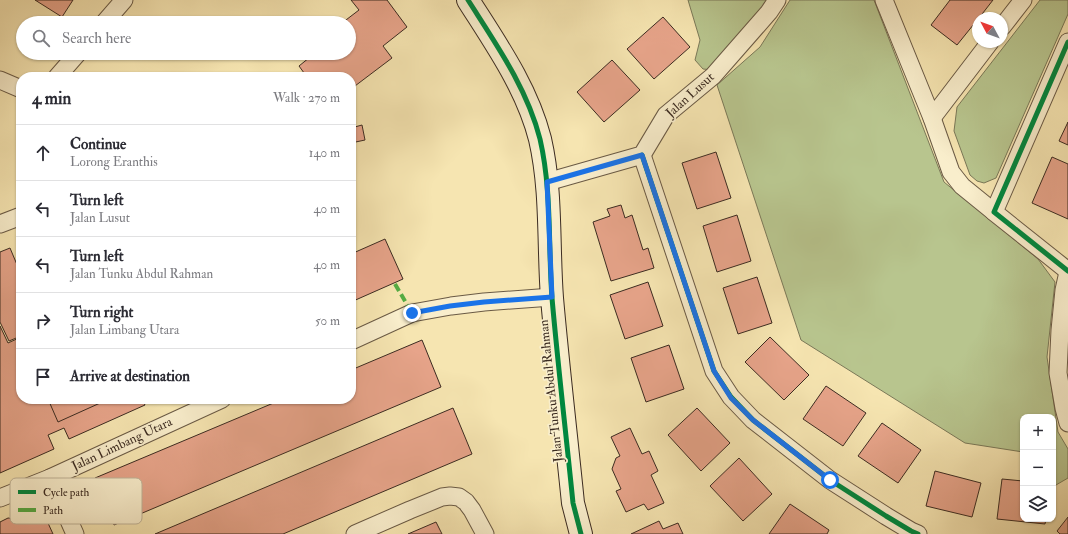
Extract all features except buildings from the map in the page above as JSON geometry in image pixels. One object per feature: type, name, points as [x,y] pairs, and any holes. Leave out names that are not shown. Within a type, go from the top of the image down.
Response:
[{"type":"street","points":[[110,16],[124,0]]},
{"type":"street","name":"Jalan Tunku Abdul Rahman","points":[[468,0],[518,81],[540,139],[547,182],[552,297],[573,502],[581,534]]},
{"type":"street","name":"Jalan Lusut","points":[[642,155],[666,115],[713,76],[778,0]]},
{"type":"street","points":[[884,0],[932,118],[951,172],[962,186],[1068,272],[1064,290],[1060,330],[1058,373],[1068,423]]},
{"type":"street","points":[[1008,19],[1023,0]]},
{"type":"street","points":[[994,212],[1068,42]]},
{"type":"street","points":[[932,118],[985,48]]},
{"type":"street","points":[[61,72],[72,60]]},
{"type":"street","points":[[0,80],[16,87]]},
{"type":"street","points":[[547,182],[642,155],[714,371],[731,398],[753,420],[830,480],[918,534]]},
{"type":"street","points":[[0,224],[16,218]]},
{"type":"street","points":[[356,339],[412,313],[484,302],[552,297]]},
{"type":"street","name":"Jalan Limbang Utara","points":[[50,478],[211,404]]},
{"type":"street","name":"Jalan Limbang Utara","points":[[0,498],[10,494]]},
{"type":"street","points":[[355,534],[442,497],[450,496],[459,497],[466,502],[485,534]]},
{"type":"street","points":[[71,524],[75,534]]},
{"type":"green space","points":[[688,0],[768,0],[713,70],[703,69],[695,60],[700,40]]},
{"type":"green space","points":[[790,0],[874,0],[944,182],[1038,259],[1055,282],[1047,357],[1055,414],[1020,414],[1020,452],[965,443],[801,340],[717,85],[760,47]]},
{"type":"green space","points":[[1040,0],[1068,0],[1068,14],[996,178],[984,183],[977,181],[970,175],[954,131],[957,107],[1003,48],[1008,48],[1008,41]]},
{"type":"green space","points":[[1056,418],[1058,432],[1068,449],[1068,478],[1056,485]]},
{"type":"marked path","points":[[395,284],[412,313]]},
{"type":"cycle path","points":[[468,0],[500,50],[519,84],[540,139],[544,159],[548,198],[552,298],[559,375],[573,503],[581,534]]},
{"type":"cycle path","points":[[1068,42],[994,212],[1068,271]]},
{"type":"cycle path","points":[[642,155],[714,371],[731,397],[753,420],[830,480],[886,516],[918,534]]},
{"type":"route","points":[[412,313],[484,302],[552,297],[547,182],[642,155],[714,371],[731,398],[753,420],[830,480]]}]
